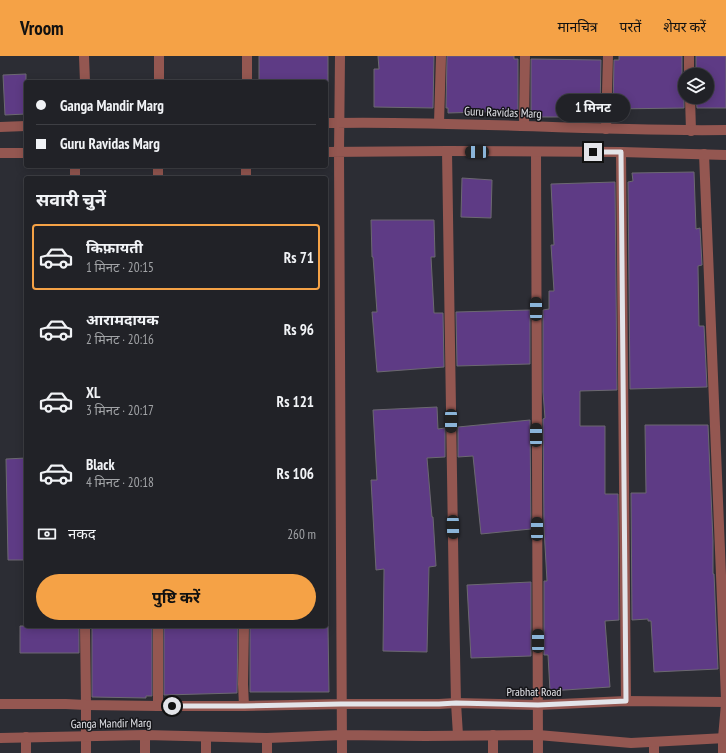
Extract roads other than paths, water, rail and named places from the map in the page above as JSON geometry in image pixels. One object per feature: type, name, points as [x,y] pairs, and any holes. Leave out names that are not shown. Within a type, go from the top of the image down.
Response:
[{"type":"street","points":[[84,56],[84,80]]},
{"type":"street","points":[[159,56],[159,80]]},
{"type":"street","points":[[247,56],[247,80]]},
{"type":"street","points":[[340,56],[339,152],[342,753]]},
{"type":"street","points":[[439,123],[441,56]]},
{"type":"street","points":[[524,126],[525,56]]},
{"type":"street","points":[[606,129],[608,56]]},
{"type":"street","points":[[689,56],[689,68]]},
{"type":"street","points":[[690,104],[691,131]]},
{"type":"street","name":"Guru Ravidas Marg","points":[[328,123],[439,123],[606,129],[691,131],[726,130]]},
{"type":"street","points":[[0,127],[24,126]]},
{"type":"street","points":[[447,151],[450,390],[456,703],[458,735]]},
{"type":"street","points":[[328,152],[621,152],[726,155]]},
{"type":"street","points":[[536,152],[538,753]]},
{"type":"street","points":[[621,152],[626,701]]},
{"type":"street","points":[[0,153],[24,153]]},
{"type":"street","points":[[704,154],[726,702],[723,753]]},
{"type":"street","points":[[85,628],[86,753]]},
{"type":"street","points":[[158,628],[158,706]]},
{"type":"street","points":[[244,628],[244,706]]},
{"type":"street","name":"Prabhat Road","points":[[341,704],[456,703],[538,705],[626,701],[726,702]]},
{"type":"street","name":"Ganga Mandir Marg","points":[[0,704],[244,706],[341,704]]},
{"type":"street","points":[[145,735],[145,753]]},
{"type":"street","name":"Ganga Mandir Marg","points":[[0,738],[145,735],[267,738],[342,735]]},
{"type":"street","points":[[342,735],[538,735],[631,742],[725,738]]},
{"type":"street","points":[[493,753],[494,735]]},
{"type":"street","points":[[26,737],[26,753]]},
{"type":"street","points":[[206,737],[206,753]]},
{"type":"street","points":[[267,738],[267,753]]},
{"type":"street","points":[[654,742],[654,753]]}]
